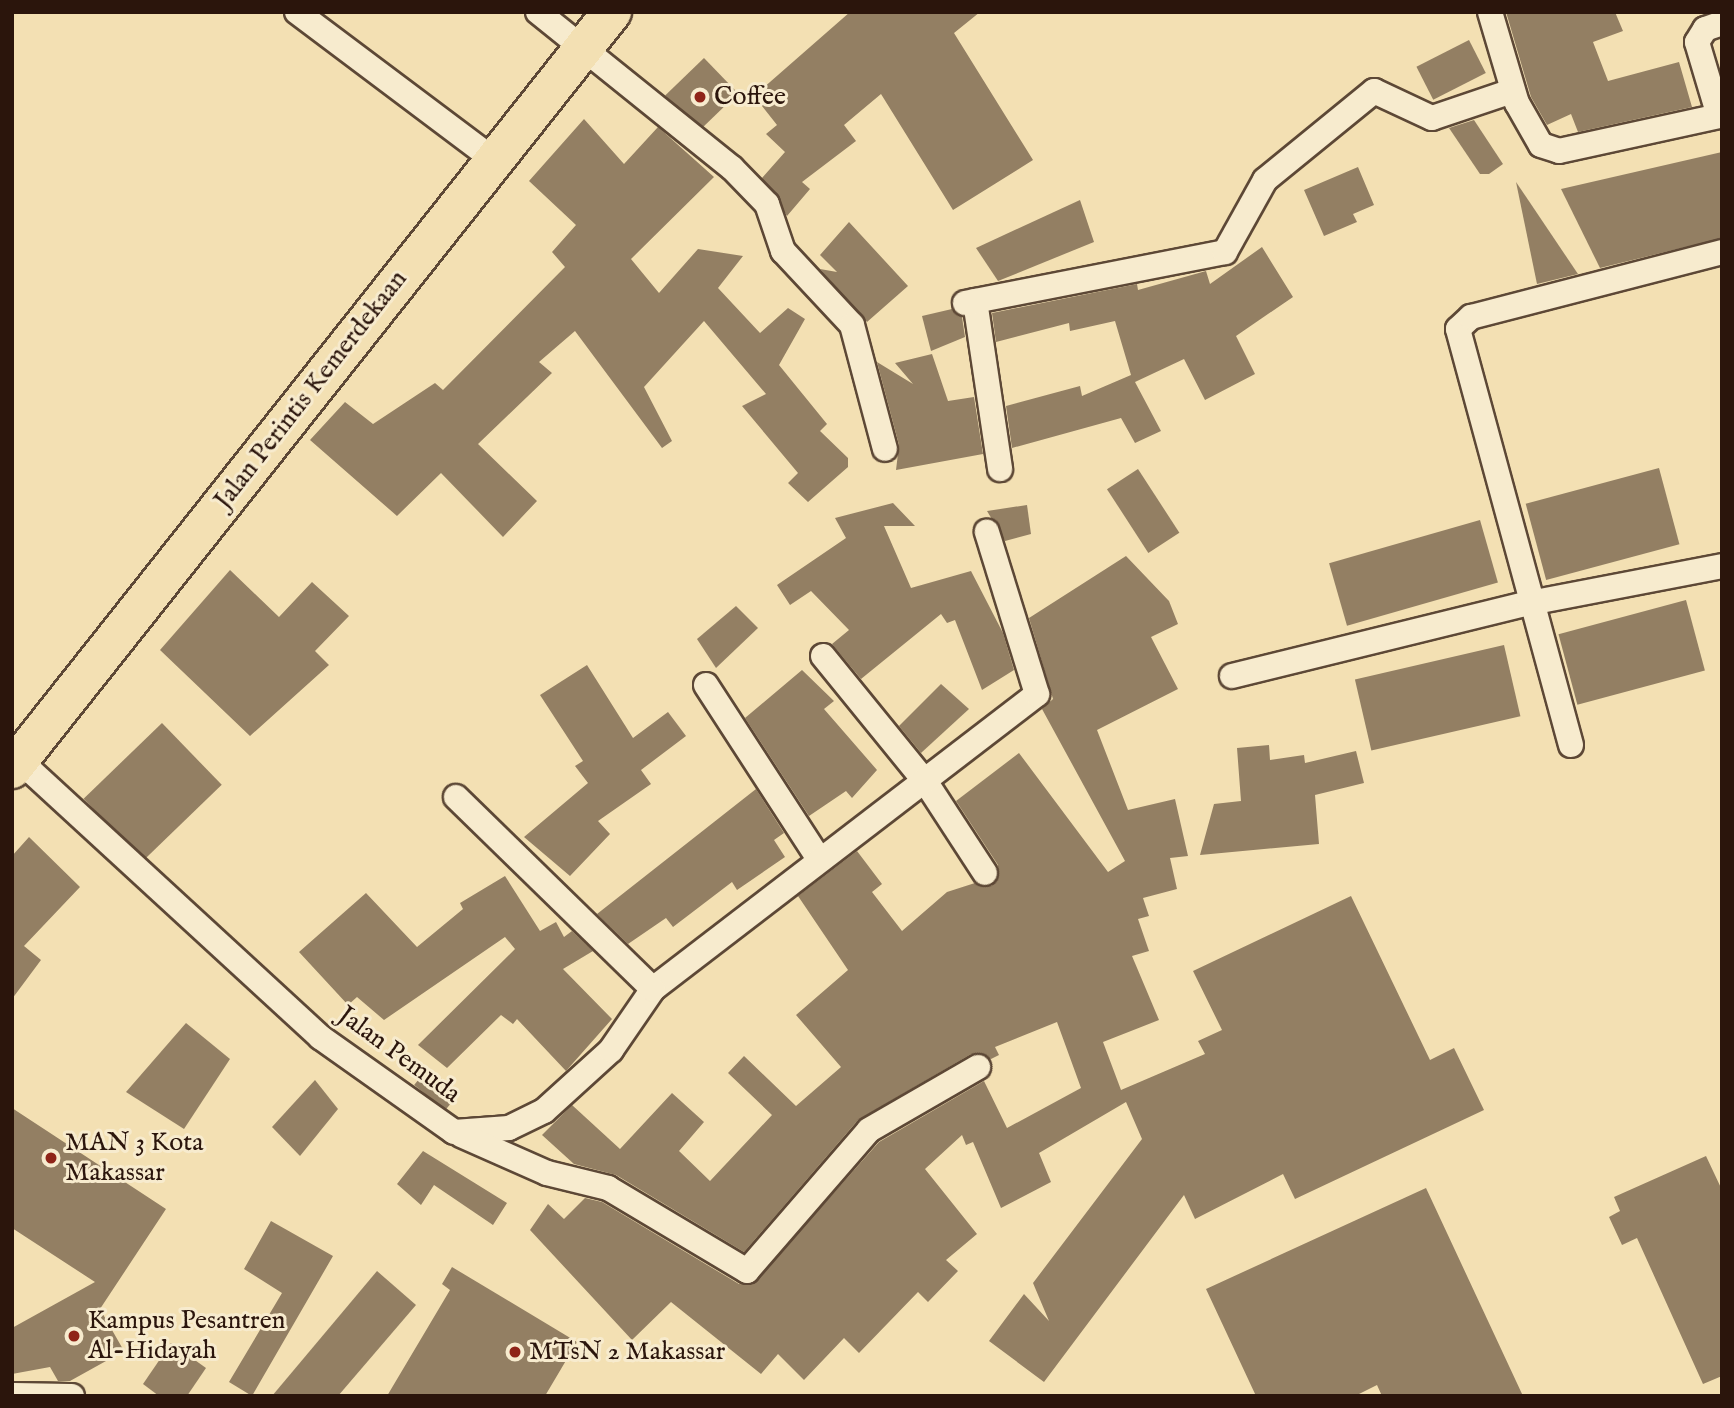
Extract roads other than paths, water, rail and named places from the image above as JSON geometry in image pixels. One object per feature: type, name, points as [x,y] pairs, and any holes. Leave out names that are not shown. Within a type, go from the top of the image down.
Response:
[{"type":"highway","name":"Jalan Perintis Kemerdekaan","points":[[16,765],[612,12]]},
{"type":"street","points":[[297,12],[493,159]]},
{"type":"street","points":[[538,12],[586,47],[732,167],[766,204],[783,251],[852,325],[885,449]]},
{"type":"street","points":[[1490,12],[1512,91],[1535,138],[1559,151],[1714,120],[1720,108],[1697,42],[1704,29],[1722,23]]},
{"type":"street","points":[[1000,469],[970,302],[1225,252],[1265,180],[1374,91],[1432,118],[1512,91]]},
{"type":"street","points":[[1571,745],[1530,603],[1460,326],[1471,317],[1722,252]]},
{"type":"street","name":"Jalan Pemuda","points":[[16,765],[320,1037],[461,1135],[509,1128],[544,1111],[611,1050],[653,989],[819,859],[927,784],[1037,694],[987,532]]},
{"type":"street","points":[[1232,676],[1530,603],[1722,566]]},
{"type":"street","points":[[823,656],[927,784],[985,873]]},
{"type":"street","points":[[706,685],[819,859]]},
{"type":"street","points":[[456,797],[653,989]]},
{"type":"street","points":[[461,1135],[547,1173],[607,1188],[747,1271],[869,1130],[978,1067]]},
{"type":"street","points":[[12,1395],[72,1396]]},
{"type":"place","name":"Coffee","points":[[700,97]]},
{"type":"place","name":"MAN 3 Kota Makassar","points":[[51,1158]]},
{"type":"place","name":"Kampus Pesantren Al-Hidayah","points":[[74,1336]]},
{"type":"place","name":"MTsN 2 Makassar","points":[[515,1352]]}]
